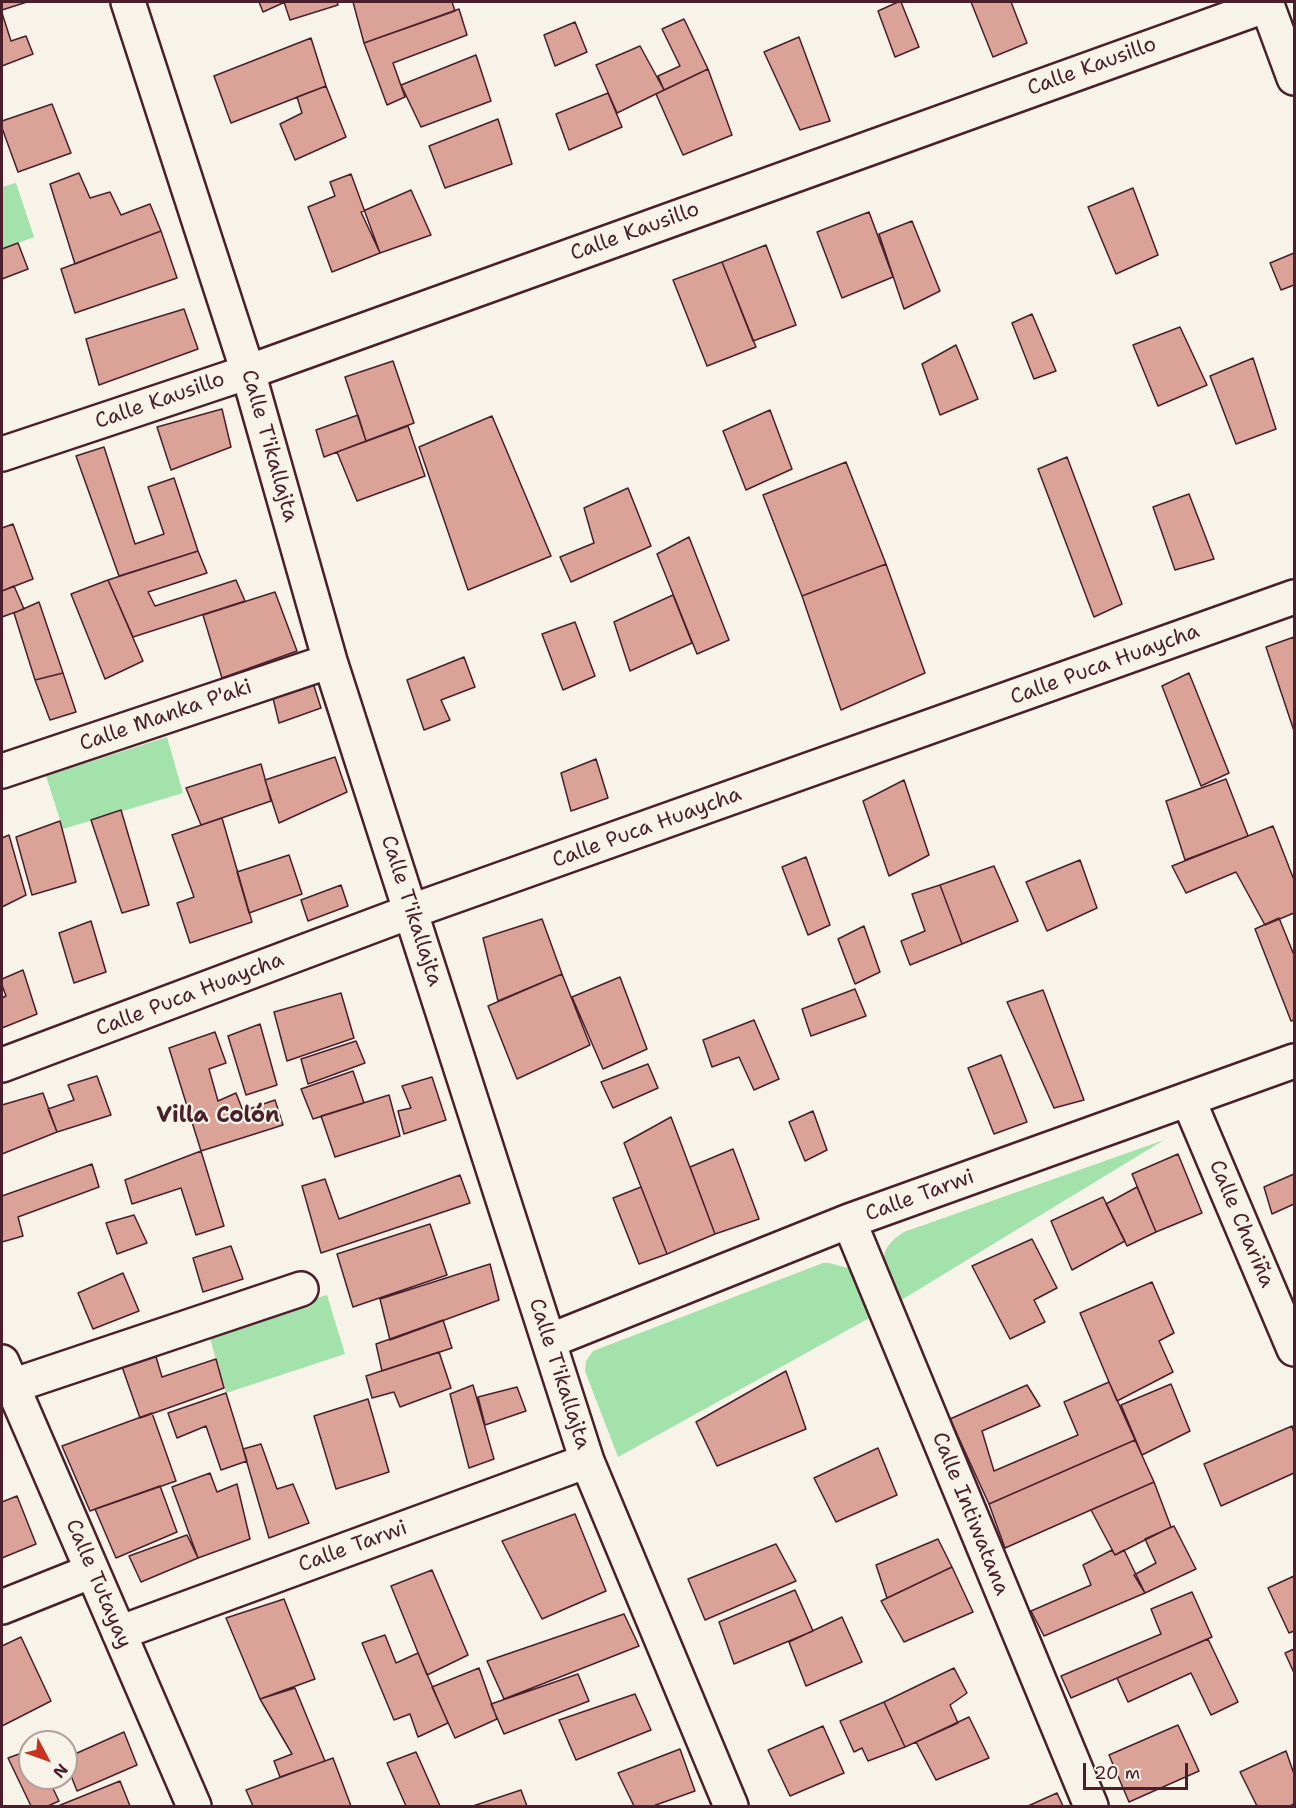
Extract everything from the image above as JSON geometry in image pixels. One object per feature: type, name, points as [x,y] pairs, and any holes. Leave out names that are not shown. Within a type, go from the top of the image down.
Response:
[{"type":"street","name":"Calle T'ikallajta","points":[[128,2],[248,372],[330,661],[587,1461],[731,1806]]},
{"type":"street","name":"Calle Kausillo","points":[[2,454],[248,372],[1266,3]]},
{"type":"street","points":[[1266,3],[1294,78]]},
{"type":"street","name":"Calle Puca Huaycha","points":[[2,1065],[412,912],[1294,597]]},
{"type":"street","name":"Calle Manka P'aki","points":[[2,771],[330,661]]},
{"type":"street","name":"Calle Tarwi","points":[[549,1341],[849,1221],[1294,1061]]},
{"type":"street","name":"Calle Chariña","points":[[1188,1099],[1294,1349]]},
{"type":"street","name":"Calle Intiwatana","points":[[849,1221],[1091,1806]]},
{"type":"street","points":[[7,1374],[301,1289]]},
{"type":"street","name":"Calle Tutayay","points":[[7,1374],[194,1806]]},
{"type":"street","name":"Calle Tarwi","points":[[119,1633],[587,1461]]},
{"type":"street","points":[[2,1607],[92,1571]]},
{"type":"green space","points":[[16,183],[34,237],[2,249],[2,187]]},
{"type":"green space","points":[[167,737],[183,793],[63,829],[46,776]]},
{"type":"green space","points":[[1164,1140],[898,1302],[886,1272],[884,1255],[887,1248],[904,1232]]},
{"type":"green space","points":[[823,1263],[848,1268],[858,1283],[873,1316],[618,1457],[585,1371],[586,1361],[593,1351]]},
{"type":"green space","points":[[327,1295],[345,1354],[226,1393],[208,1332]]},
{"type":"building","points":[[2,2],[27,2],[2,10]]},
{"type":"building","points":[[259,2],[285,2],[263,12]]},
{"type":"building","points":[[284,2],[337,2],[338,5],[290,20]]},
{"type":"building","points":[[353,2],[452,2],[455,11],[364,43]]},
{"type":"building","points":[[901,2],[919,47],[895,57],[878,11]]},
{"type":"building","points":[[971,2],[1011,2],[1027,43],[993,57]]},
{"type":"building","points":[[459,9],[467,35],[393,63],[405,97],[387,105],[364,43]]},
{"type":"building","points":[[2,13],[11,41],[26,36],[33,54],[2,66]]},
{"type":"building","points":[[684,19],[708,69],[664,90],[658,76],[680,66],[662,29]]},
{"type":"building","points":[[575,22],[587,52],[555,66],[544,35]]},
{"type":"building","points":[[799,37],[830,121],[800,130],[764,52]]},
{"type":"building","points":[[311,38],[326,86],[231,123],[214,76]]},
{"type":"building","points":[[640,46],[664,90],[617,113],[596,65]]},
{"type":"building","points":[[476,55],[491,101],[421,127],[401,85]]},
{"type":"building","points":[[708,69],[732,135],[683,155],[656,94]]},
{"type":"building","points":[[326,86],[346,137],[295,160],[280,124],[302,113],[297,97]]},
{"type":"building","points":[[608,93],[622,127],[569,150],[556,114]]},
{"type":"building","points":[[52,104],[71,153],[18,172],[2,128],[2,121]]},
{"type":"building","points":[[498,119],[512,164],[445,188],[429,146]]},
{"type":"building","points":[[79,173],[90,198],[110,192],[121,215],[150,204],[161,231],[75,264],[50,184]]},
{"type":"building","points":[[351,174],[380,253],[332,272],[308,207],[335,196],[330,182]]},
{"type":"building","points":[[1133,188],[1158,255],[1116,274],[1088,207]]},
{"type":"building","points":[[411,190],[431,235],[380,253],[361,212]]},
{"type":"building","points":[[869,212],[893,277],[842,298],[817,232]]},
{"type":"building","points":[[912,221],[940,291],[904,309],[879,234]]},
{"type":"building","points":[[161,231],[177,278],[75,313],[61,269]]},
{"type":"building","points":[[18,243],[28,269],[2,279],[2,249]]},
{"type":"building","points":[[766,245],[796,325],[753,341],[722,262]]},
{"type":"building","points":[[1294,253],[1294,285],[1281,290],[1270,263]]},
{"type":"building","points":[[722,262],[756,347],[707,366],[673,280]]},
{"type":"building","points":[[184,309],[198,349],[99,385],[86,339]]},
{"type":"building","points":[[1032,314],[1056,371],[1034,379],[1012,323]]},
{"type":"building","points":[[1180,327],[1207,385],[1158,406],[1133,345]]},
{"type":"building","points":[[956,345],[978,399],[940,415],[922,364]]},
{"type":"building","points":[[1253,358],[1276,429],[1236,444],[1210,376]]},
{"type":"building","points":[[393,361],[414,423],[366,441],[345,377]]},
{"type":"building","points":[[222,409],[231,447],[171,470],[157,427]]},
{"type":"building","points":[[770,410],[792,469],[746,490],[723,431]]},
{"type":"building","points":[[358,415],[366,441],[324,457],[316,430]]},
{"type":"building","points":[[492,416],[551,556],[468,590],[419,447]]},
{"type":"building","points":[[408,426],[425,476],[357,501],[337,452]]},
{"type":"building","points":[[104,447],[135,544],[164,534],[148,487],[174,478],[198,551],[119,576],[76,456]]},
{"type":"building","points":[[1067,457],[1122,604],[1094,617],[1038,469]]},
{"type":"building","points":[[846,462],[886,564],[802,596],[763,495]]},
{"type":"building","points":[[628,488],[651,546],[571,582],[560,557],[594,543],[584,508]]},
{"type":"building","points":[[1189,494],[1214,559],[1175,570],[1153,507]]},
{"type":"building","points":[[13,524],[33,579],[2,591],[2,528]]},
{"type":"building","points":[[689,537],[729,640],[697,654],[657,554]]},
{"type":"building","points":[[198,551],[207,573],[148,592],[155,606],[236,580],[245,601],[133,637],[108,580]]},
{"type":"building","points":[[886,564],[925,673],[841,710],[802,596]]},
{"type":"building","points":[[108,580],[143,661],[105,679],[71,594]]},
{"type":"building","points":[[14,586],[24,609],[2,617],[2,591]]},
{"type":"building","points":[[275,592],[297,651],[222,678],[203,615]]},
{"type":"building","points":[[673,595],[692,643],[630,671],[614,622]]},
{"type":"building","points":[[39,602],[63,673],[35,680],[14,613]]},
{"type":"building","points":[[575,622],[595,676],[563,690],[542,634]]},
{"type":"building","points":[[1294,637],[1294,731],[1266,647]]},
{"type":"building","points":[[464,657],[475,687],[441,700],[450,720],[424,730],[407,680]]},
{"type":"building","points":[[63,673],[76,712],[50,720],[35,680]]},
{"type":"building","points":[[1189,673],[1229,773],[1201,786],[1162,686]]},
{"type":"building","points":[[313,683],[321,708],[279,723],[272,694]]},
{"type":"building","points":[[335,757],[347,792],[279,823],[265,780]]},
{"type":"building","points":[[596,759],[608,798],[571,811],[561,773]]},
{"type":"building","points":[[261,764],[271,801],[201,825],[186,788]]},
{"type":"building","points":[[1226,779],[1248,836],[1185,860],[1166,801]]},
{"type":"building","points":[[904,780],[929,855],[889,876],[863,801]]},
{"type":"building","points":[[121,810],[149,905],[122,913],[91,820]]},
{"type":"building","points":[[222,818],[252,922],[190,943],[177,903],[194,897],[172,835]]},
{"type":"building","points":[[60,821],[76,882],[32,895],[16,837]]},
{"type":"building","points":[[1273,826],[1294,880],[1294,913],[1265,925],[1236,872],[1186,893],[1172,866]]},
{"type":"building","points":[[9,835],[26,895],[2,907],[2,838]]},
{"type":"building","points":[[289,855],[302,894],[249,913],[237,872]]},
{"type":"building","points":[[806,857],[830,925],[808,935],[782,867]]},
{"type":"building","points":[[1080,860],[1097,908],[1047,931],[1026,882]]},
{"type":"building","points":[[994,866],[1018,921],[962,944],[940,885]]},
{"type":"building","points":[[341,885],[348,906],[308,921],[301,900]]},
{"type":"building","points":[[940,885],[962,944],[910,965],[901,941],[925,931],[912,894]]},
{"type":"building","points":[[1279,918],[1294,955],[1294,1020],[1291,1021],[1255,929]]},
{"type":"building","points":[[542,919],[562,974],[498,1001],[483,938]]},
{"type":"building","points":[[91,921],[106,972],[74,983],[59,933]]},
{"type":"building","points":[[864,926],[880,972],[855,984],[838,939]]},
{"type":"building","points":[[23,970],[37,1014],[2,1028],[2,998],[6,996],[2,979]]},
{"type":"building","points":[[562,974],[590,1045],[517,1079],[488,1006]]},
{"type":"building","points":[[620,977],[647,1049],[603,1069],[572,997]]},
{"type":"building","points":[[855,989],[866,1016],[811,1036],[802,1009]]},
{"type":"building","points":[[1043,990],[1084,1100],[1054,1108],[1007,1002]]},
{"type":"building","points":[[341,993],[354,1038],[287,1061],[274,1012]]},
{"type":"building","points":[[754,1020],[779,1079],[754,1090],[739,1057],[712,1067],[703,1040]]},
{"type":"building","points":[[260,1024],[277,1085],[246,1095],[228,1036]]},
{"type":"building","points":[[215,1032],[226,1063],[209,1069],[218,1101],[236,1093],[243,1111],[275,1100],[283,1125],[201,1151],[169,1048]]},
{"type":"building","points":[[356,1041],[365,1063],[308,1084],[301,1059]]},
{"type":"building","points":[[1001,1055],[1027,1122],[994,1134],[968,1068]]},
{"type":"building","points":[[648,1064],[658,1088],[613,1108],[601,1082]]},
{"type":"building","points":[[353,1071],[364,1103],[313,1119],[301,1089]]},
{"type":"building","points":[[97,1076],[111,1115],[57,1132],[48,1109],[74,1100],[68,1085]]},
{"type":"building","points":[[432,1077],[446,1120],[404,1134],[398,1111],[411,1108],[402,1086]]},
{"type":"building","points":[[43,1093],[57,1132],[2,1154],[2,1105]]},
{"type":"building","points":[[389,1095],[400,1136],[335,1157],[321,1116]]},
{"type":"building","points":[[813,1111],[827,1150],[805,1161],[789,1122]]},
{"type":"building","points":[[671,1117],[715,1234],[667,1254],[624,1143]]},
{"type":"building","points":[[733,1149],[759,1219],[715,1234],[690,1167]]},
{"type":"building","points":[[201,1151],[224,1226],[196,1235],[181,1188],[132,1204],[125,1180]]},
{"type":"building","points":[[1178,1154],[1202,1213],[1156,1232],[1132,1174]]},
{"type":"building","points":[[92,1164],[99,1187],[18,1217],[23,1236],[2,1242],[2,1196]]},
{"type":"building","points":[[1294,1174],[1294,1204],[1272,1214],[1264,1187]]},
{"type":"building","points":[[460,1175],[470,1203],[321,1253],[302,1186],[325,1179],[339,1219]]},
{"type":"building","points":[[641,1187],[667,1254],[639,1264],[613,1198]]},
{"type":"building","points":[[1137,1187],[1156,1232],[1127,1246],[1106,1204]]},
{"type":"building","points":[[1103,1197],[1125,1241],[1072,1270],[1051,1221]]},
{"type":"building","points":[[134,1215],[147,1243],[117,1254],[106,1223]]},
{"type":"building","points":[[430,1224],[447,1275],[353,1307],[337,1254]]},
{"type":"building","points":[[1032,1239],[1057,1288],[1034,1300],[1045,1322],[1010,1339],[972,1266]]},
{"type":"building","points":[[231,1246],[243,1279],[203,1292],[193,1258]]},
{"type":"building","points":[[490,1264],[499,1300],[390,1340],[380,1299]]},
{"type":"building","points":[[123,1273],[139,1311],[93,1329],[78,1293]]},
{"type":"building","points":[[1152,1282],[1174,1333],[1159,1341],[1173,1372],[1117,1401],[1080,1313]]},
{"type":"building","points":[[443,1320],[452,1348],[382,1371],[376,1344]]},
{"type":"building","points":[[154,1350],[162,1377],[216,1359],[224,1388],[140,1418],[120,1361]]},
{"type":"building","points":[[439,1352],[451,1388],[400,1407],[394,1392],[372,1398],[366,1376]]},
{"type":"building","points":[[786,1371],[806,1429],[717,1466],[696,1422]]},
{"type":"building","points":[[1109,1382],[1135,1440],[989,1504],[950,1419],[1027,1385],[1040,1406],[982,1431],[994,1471],[1078,1435],[1064,1402]]},
{"type":"building","points":[[1171,1384],[1190,1431],[1142,1455],[1121,1405]]},
{"type":"building","points":[[473,1385],[494,1459],[469,1468],[450,1394]]},
{"type":"building","points":[[517,1387],[526,1411],[485,1425],[478,1397]]},
{"type":"building","points":[[226,1393],[247,1461],[221,1470],[206,1426],[177,1438],[168,1413]]},
{"type":"building","points":[[368,1399],[389,1472],[336,1489],[314,1416]]},
{"type":"building","points":[[152,1413],[176,1481],[90,1511],[62,1446]]},
{"type":"building","points":[[1292,1426],[1294,1473],[1221,1506],[1204,1464]]},
{"type":"building","points":[[1135,1440],[1154,1482],[1005,1548],[989,1504]]},
{"type":"building","points":[[261,1444],[277,1489],[293,1484],[309,1523],[269,1538],[243,1449]]},
{"type":"building","points":[[878,1448],[897,1495],[836,1522],[814,1478]]},
{"type":"building","points":[[210,1473],[217,1492],[237,1484],[250,1539],[198,1558],[172,1487]]},
{"type":"building","points":[[1154,1482],[1171,1527],[1115,1555],[1091,1510]]},
{"type":"building","points":[[160,1486],[177,1532],[116,1558],[95,1509]]},
{"type":"building","points":[[17,1496],[36,1544],[2,1558],[2,1502]]},
{"type":"building","points":[[575,1514],[606,1591],[542,1619],[502,1541]]},
{"type":"building","points":[[1174,1526],[1196,1569],[1145,1593],[1134,1575],[1156,1563],[1145,1539]]},
{"type":"building","points":[[187,1535],[198,1558],[141,1582],[129,1556]]},
{"type":"building","points":[[938,1539],[952,1567],[887,1598],[876,1565]]},
{"type":"building","points":[[776,1544],[796,1581],[705,1620],[688,1579]]},
{"type":"building","points":[[1112,1550],[1115,1555],[1124,1550],[1145,1593],[1044,1636],[1031,1611],[1091,1585],[1083,1565]]},
{"type":"building","points":[[952,1567],[973,1612],[904,1642],[881,1601]]},
{"type":"building","points":[[432,1570],[468,1655],[427,1675],[391,1586]]},
{"type":"building","points":[[1294,1576],[1294,1631],[1289,1633],[1268,1588]]},
{"type":"building","points":[[795,1590],[813,1631],[734,1664],[719,1622]]},
{"type":"building","points":[[1192,1592],[1212,1637],[1071,1698],[1061,1676],[1161,1634],[1151,1609]]},
{"type":"building","points":[[284,1599],[315,1679],[260,1699],[226,1618]]},
{"type":"building","points":[[624,1614],[639,1646],[504,1699],[487,1661]]},
{"type":"building","points":[[842,1617],[862,1662],[806,1686],[789,1642]]},
{"type":"building","points":[[385,1635],[396,1663],[418,1653],[448,1723],[418,1737],[410,1714],[394,1720],[362,1643]]},
{"type":"building","points":[[21,1637],[51,1701],[2,1726],[2,1646]]},
{"type":"building","points":[[1208,1639],[1238,1702],[1211,1715],[1191,1673],[1128,1702],[1117,1678]]},
{"type":"building","points":[[1294,1649],[1294,1673],[1285,1653]]},
{"type":"building","points":[[479,1668],[497,1719],[455,1738],[432,1687]]},
{"type":"building","points":[[954,1668],[967,1693],[950,1705],[958,1723],[905,1747],[884,1702]]},
{"type":"building","points":[[578,1674],[589,1701],[504,1734],[491,1704]]},
{"type":"building","points":[[295,1688],[325,1761],[280,1777],[274,1761],[292,1754],[260,1699]]},
{"type":"building","points":[[635,1694],[651,1730],[576,1760],[559,1720]]},
{"type":"building","points":[[884,1702],[905,1747],[868,1761],[862,1748],[854,1752],[840,1721]]},
{"type":"building","points":[[969,1717],[989,1758],[936,1780],[916,1742]]},
{"type":"building","points":[[1178,1725],[1199,1771],[1129,1802],[1109,1755]]},
{"type":"building","points":[[823,1726],[844,1773],[790,1796],[768,1750]]},
{"type":"building","points":[[124,1732],[137,1765],[77,1791],[78,1753]]},
{"type":"building","points":[[680,1749],[695,1791],[653,1806],[634,1806],[618,1773]]},
{"type":"building","points":[[1286,1751],[1294,1774],[1294,1804],[1257,1806],[1240,1772]]},
{"type":"building","points":[[416,1752],[440,1806],[406,1806],[387,1763]]},
{"type":"building","points":[[18,1754],[18,1779],[8,1758]]},
{"type":"building","points":[[333,1758],[351,1806],[253,1806],[246,1790]]},
{"type":"building","points":[[120,1781],[130,1806],[58,1806]]},
{"type":"building","points":[[23,1790],[54,1790],[59,1801],[48,1806],[31,1806]]},
{"type":"building","points":[[521,1790],[527,1806],[473,1806]]},
{"type":"building","points":[[1057,1793],[1063,1806],[1028,1806]]},
{"type":"district","name":"Villa Colón","points":[[218,1116]]}]
